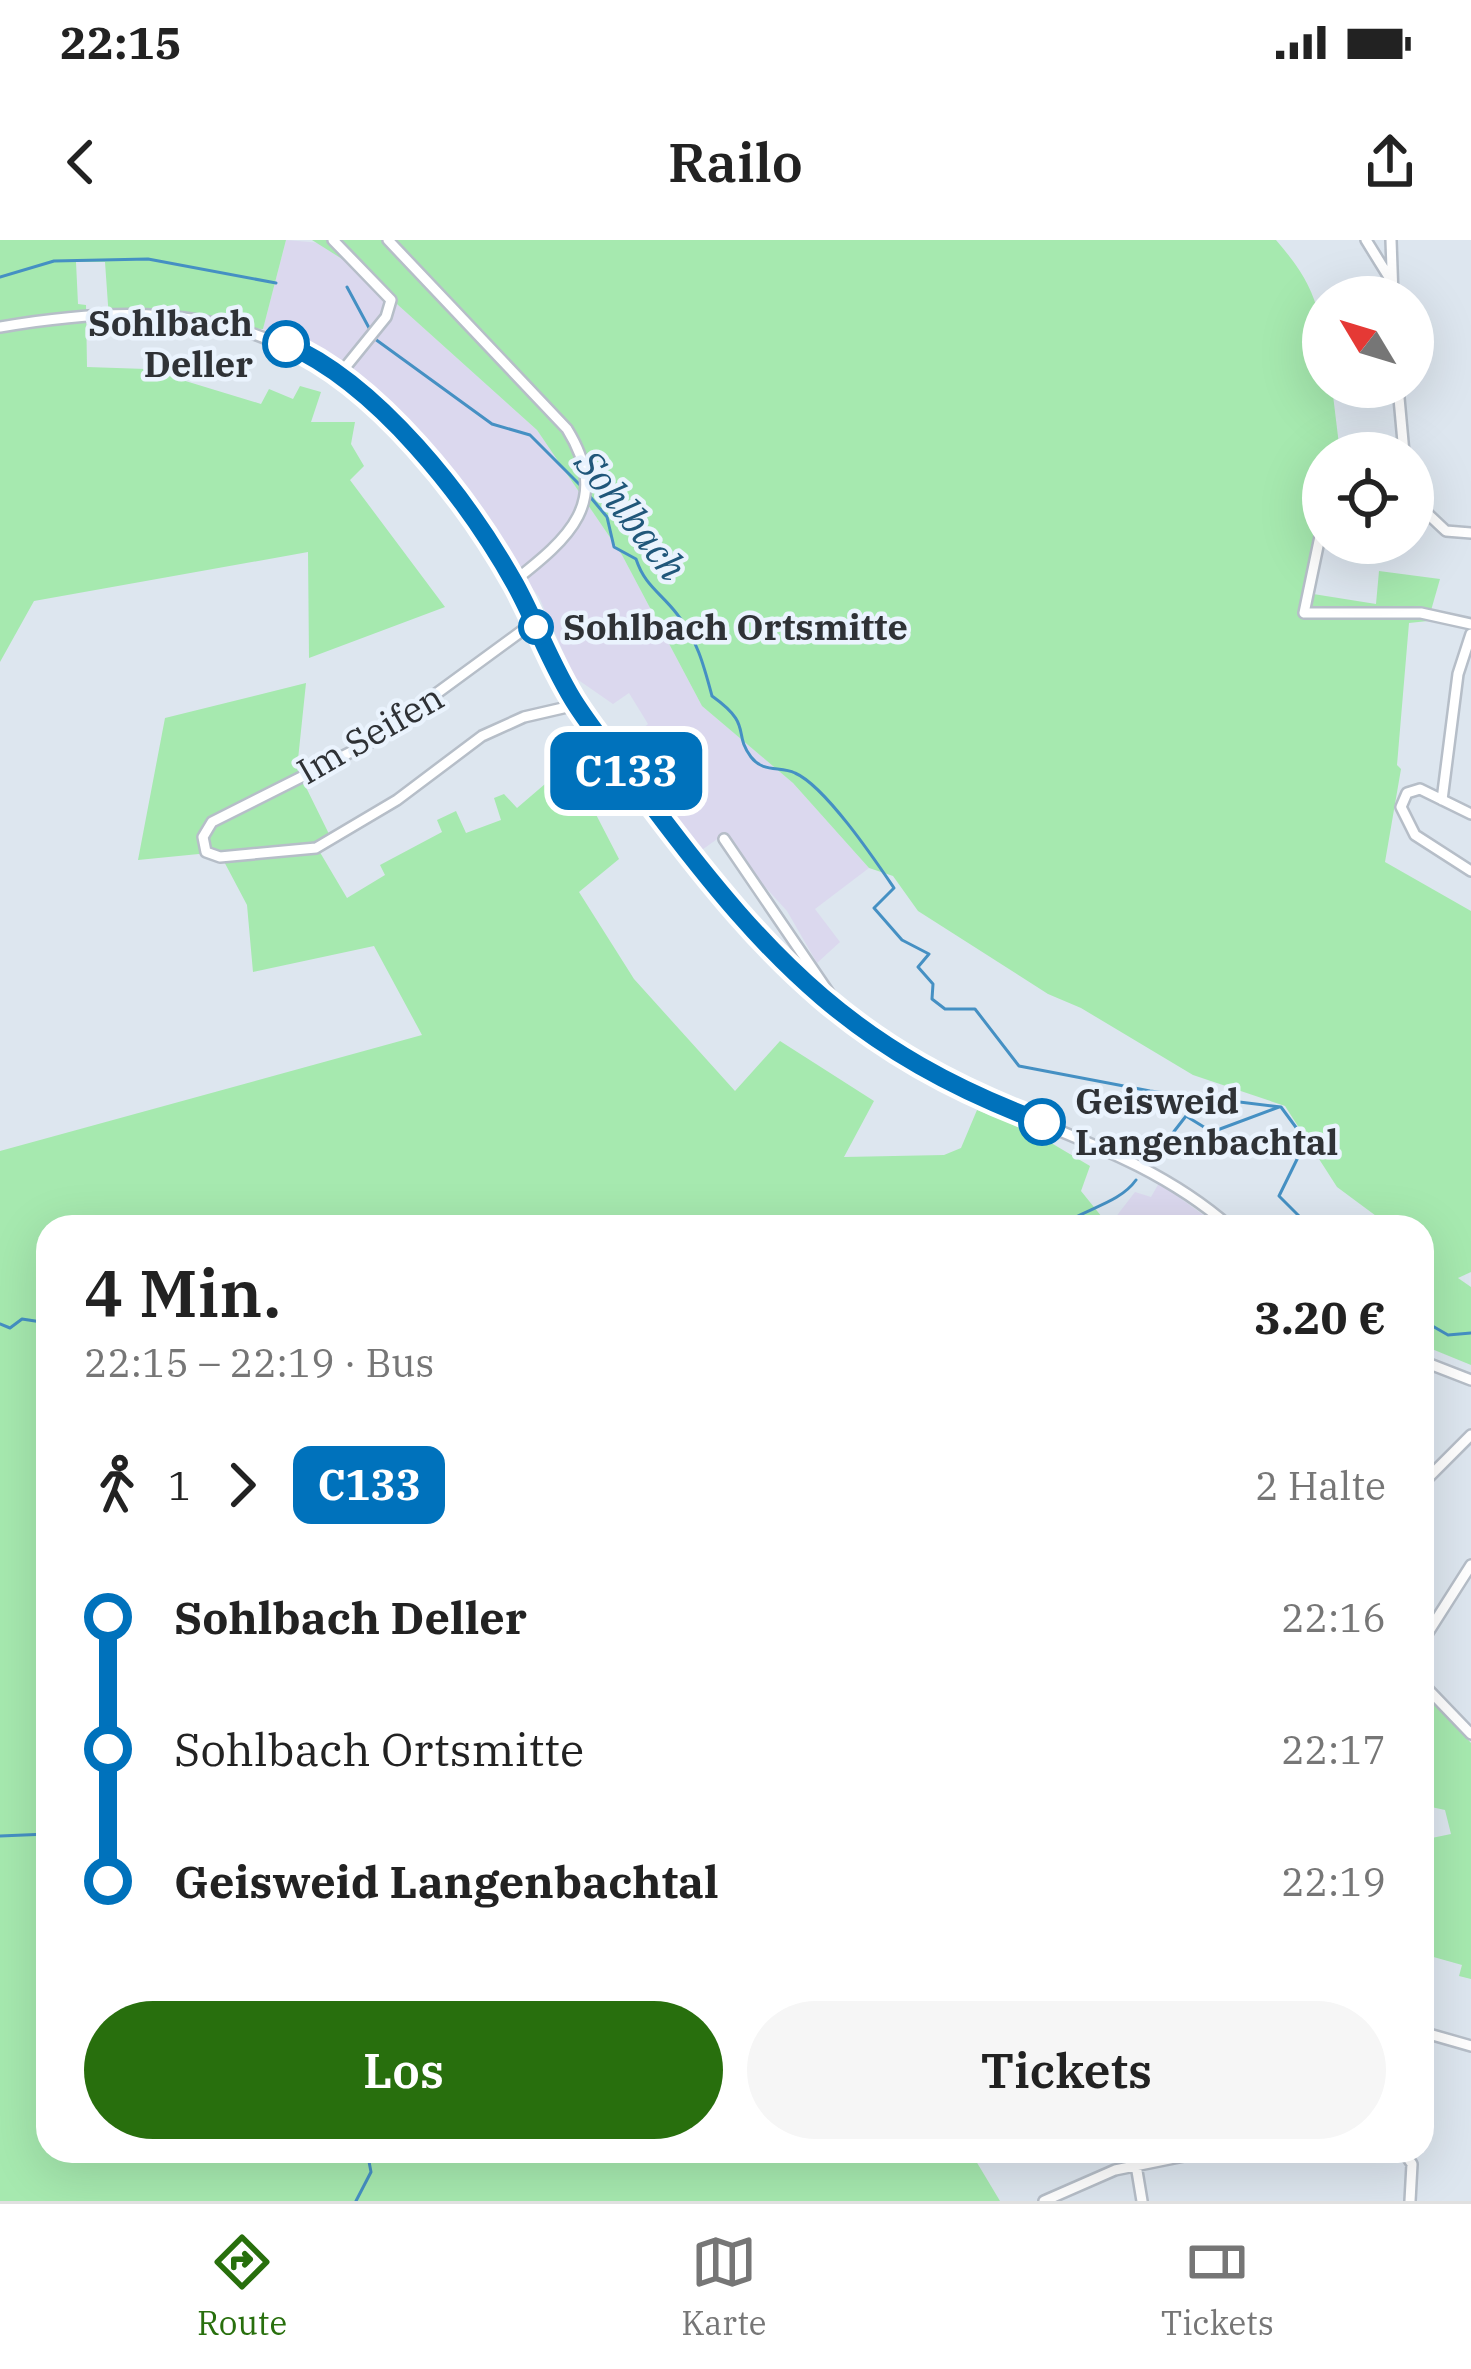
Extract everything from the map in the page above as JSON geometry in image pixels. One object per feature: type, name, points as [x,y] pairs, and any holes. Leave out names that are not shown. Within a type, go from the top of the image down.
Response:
[{"type":"street","points":[[388,240],[567,429],[582,453],[586,478],[577,523],[562,543],[514,582]]},
{"type":"street","points":[[1366,240],[1388,276]]},
{"type":"street","points":[[1391,240],[1392,276]]},
{"type":"street","points":[[332,242],[391,300],[386,316],[339,375]]},
{"type":"street","points":[[0,327],[62,316],[188,320],[282,343],[339,375],[409,440],[514,582],[576,705],[768,951],[847,1020],[986,1101],[1156,1174],[1213,1215]]},
{"type":"street","points":[[1434,520],[1445,531],[1471,532]]},
{"type":"street","points":[[1314,564],[1304,613],[1421,613],[1471,624]]},
{"type":"street","name":"Im Seifen","points":[[534,622],[369,743],[212,822],[202,837],[206,852],[220,857],[316,848],[397,800],[482,736],[524,717],[576,705]]},
{"type":"street","points":[[1442,800],[1458,674],[1471,634]]},
{"type":"street","points":[[1471,814],[1414,790],[1401,807],[1409,828],[1471,872]]},
{"type":"street","points":[[724,839],[847,1020]]},
{"type":"street","points":[[1434,1366],[1471,1380]]},
{"type":"street","points":[[1434,1472],[1471,1435]]},
{"type":"street","points":[[1434,1623],[1471,1565]]},
{"type":"street","points":[[1434,1695],[1471,1734]]},
{"type":"street","points":[[1434,2035],[1471,2046]]},
{"type":"street","points":[[1044,2201],[1146,2163]]},
{"type":"street","points":[[1410,2201],[1411,2163]]},
{"type":"street","points":[[1136,2165],[1142,2201]]},
{"type":"shaded area","points":[[286,240],[321,243],[358,269],[537,430],[622,555],[702,706],[793,783],[869,868],[815,909],[840,942],[817,963],[787,911],[720,837],[699,852],[634,766],[645,755],[632,737],[648,724],[629,693],[613,704],[574,677],[539,597],[411,435],[303,341],[263,329]]},
{"type":"shaded area","points":[[1159,1183],[1203,1215],[1117,1215],[1135,1192],[1151,1197]]},
{"type":"green space","points":[[0,240],[286,240],[263,329],[109,319],[105,262],[76,262],[78,304],[86,305],[87,367],[146,369],[261,404],[269,389],[293,399],[300,386],[321,392],[311,422],[355,422],[351,444],[364,466],[350,480],[445,607],[309,658],[308,552],[34,601],[0,662]]},
{"type":"green space","points":[[312,240],[1276,240],[1303,276],[1302,408],[1335,408],[1337,432],[1302,432],[1302,564],[1314,564],[1307,593],[1376,604],[1379,571],[1440,579],[1428,621],[1409,623],[1397,765],[1401,769],[1385,862],[1471,911],[1471,1272],[1458,1278],[1471,1287],[1471,1365],[1434,1350],[1434,1215],[1375,1215],[1337,1187],[1285,1106],[1193,1075],[1081,1008],[1048,994],[918,911],[893,876],[869,868],[793,783],[702,706],[622,555],[537,430],[358,269]]},
{"type":"green space","points":[[306,683],[297,769],[329,834],[318,849],[347,898],[385,875],[380,865],[442,832],[437,820],[456,811],[466,833],[501,820],[494,798],[504,794],[517,808],[552,778],[589,801],[619,859],[579,892],[634,979],[735,1091],[780,1041],[874,1101],[844,1157],[944,1155],[961,1148],[977,1110],[1031,1131],[1090,1166],[1081,1191],[1100,1215],[36,1215],[36,2163],[977,2163],[1000,2201],[0,2201],[0,1151],[422,1035],[374,946],[253,972],[247,905],[219,852],[138,860],[165,718]]},
{"type":"green space","points":[[1434,1701],[1471,1743],[1471,1979],[1459,1976],[1462,1965],[1434,1957],[1434,1838],[1451,1834],[1445,1810],[1434,1808]]},
{"type":"waterway","name":"Sohlbach","points":[[0,277],[54,261],[148,259],[276,283]]},
{"type":"waterway","name":"Sohlbach","points":[[347,287],[375,339],[492,424],[530,435],[581,486]]},
{"type":"waterway","name":"Sohlbach","points":[[587,493],[607,517],[614,547],[636,559],[648,582],[684,623],[712,696],[738,722],[751,757],[807,781],[886,876],[894,888],[874,908],[902,940],[929,954],[918,967],[933,984],[932,999],[945,1009],[975,1009],[1019,1066],[1150,1091],[1281,1107],[1306,1141],[1279,1196],[1298,1215]]},
{"type":"waterway","points":[[1155,1156],[1186,1116],[1212,1132],[1279,1107]]},
{"type":"waterway","points":[[1081,1215],[1120,1195],[1136,1180]]},
{"type":"waterway","points":[[0,1324],[10,1328],[22,1319],[36,1321]]},
{"type":"waterway","name":"Sohlbach","points":[[1434,1327],[1448,1335],[1471,1333]]},
{"type":"waterway","points":[[0,1836],[36,1834]]},
{"type":"waterway","points":[[356,2201],[371,2172],[369,2163]]},
{"type":"bus line","name":"C133","points":[[286,344],[309,354],[377,407],[454,496],[514,582],[576,705],[768,951],[828,1006],[869,1034],[986,1101],[1042,1122]]},
{"type":"place","name":"Sohlbach Deller","points":[[286,344]]},
{"type":"place","name":"Sohlbach Ortsmitte","points":[[536,627]]},
{"type":"place","name":"Geisweid Langenbachtal","points":[[1042,1122]]}]
